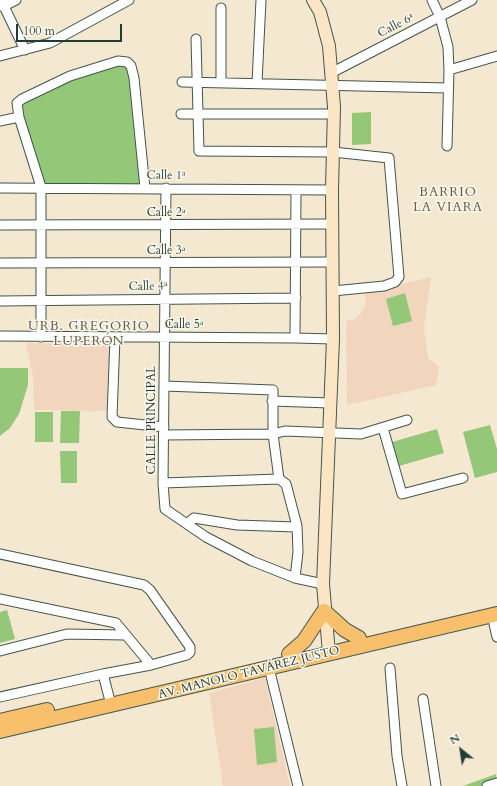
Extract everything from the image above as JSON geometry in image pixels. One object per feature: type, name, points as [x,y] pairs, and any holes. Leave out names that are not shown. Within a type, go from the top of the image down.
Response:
[{"type":"main road","points":[[290,654],[304,641],[324,611],[345,630],[359,638]]},
{"type":"main road","name":"AV. MANOLO TAVÁREZ JUSTO","points":[[0,731],[269,668],[359,638],[495,611]]},
{"type":"main road","name":"AV. MANOLO TAVÁREZ JUSTO","points":[[0,721],[290,654],[328,649],[495,611]]},
{"type":"street","points":[[16,0],[2,4],[25,50]]},
{"type":"street","points":[[0,56],[50,43],[129,0]]},
{"type":"street","points":[[257,83],[261,0]]},
{"type":"street","points":[[313,0],[320,12],[329,46],[334,114],[332,190],[333,339],[322,584],[328,649]]},
{"type":"street","points":[[432,0],[440,17],[448,47],[449,70],[447,146]]},
{"type":"street","name":"Calle 6ª","points":[[331,74],[472,0]]},
{"type":"street","points":[[221,8],[221,82]]},
{"type":"street","points":[[196,38],[199,151],[333,152],[389,158],[399,277],[394,282],[384,286],[333,291]]},
{"type":"street","points":[[449,70],[497,56]]},
{"type":"street","points":[[41,337],[41,187],[19,117],[17,103],[22,99],[70,76],[118,61],[127,62],[131,66],[134,78],[145,188]]},
{"type":"street","points":[[182,82],[448,88]]},
{"type":"street","points":[[180,114],[334,114]]},
{"type":"street","points":[[0,121],[19,117]]},
{"type":"street","name":"Calle 1ª","points":[[0,188],[41,187],[296,191],[332,190]]},
{"type":"street","name":"CALLE PRINCIPAL","points":[[166,188],[163,483],[165,509],[187,524]]},
{"type":"street","points":[[295,338],[297,226],[296,191]]},
{"type":"street","name":"Calle 2ª","points":[[0,225],[297,226],[332,224]]},
{"type":"street","name":"Calle 3ª","points":[[0,263],[333,262]]},
{"type":"street","name":"Calle 4ª","points":[[0,301],[296,298]]},
{"type":"street","name":"Calle 5ª","points":[[0,336],[333,339]]},
{"type":"street","points":[[115,338],[112,417],[117,422],[164,431],[273,434],[285,430],[328,431],[361,434],[407,420]]},
{"type":"street","points":[[164,386],[273,390],[273,434],[279,479]]},
{"type":"street","points":[[272,400],[330,403]]},
{"type":"street","points":[[382,428],[402,494],[463,478]]},
{"type":"street","points":[[163,483],[279,479],[286,484],[296,527],[298,552],[295,578]]},
{"type":"street","points":[[296,527],[237,525],[194,518],[187,524],[206,537],[252,561],[295,578],[322,584]]},
{"type":"street","points":[[0,554],[144,585],[150,590],[190,647],[190,652],[187,655],[151,665],[0,697]]},
{"type":"street","points":[[0,599],[116,623],[151,665]]},
{"type":"street","points":[[495,611],[497,636]]},
{"type":"street","points":[[0,651],[67,634],[125,635]]},
{"type":"street","points":[[269,668],[298,786]]},
{"type":"street","points":[[390,668],[397,756],[402,786]]},
{"type":"street","points":[[103,674],[109,697]]},
{"type":"street","points":[[423,699],[436,786]]},
{"type":"street","points":[[487,786],[497,783]]},
{"type":"shaded area","points":[[431,277],[424,328],[428,358],[439,367],[436,385],[347,405],[346,321],[355,319],[362,312],[366,302],[364,292]]},
{"type":"shaded area","points":[[26,343],[110,345],[107,411],[34,410],[33,377]]},
{"type":"shaded area","points":[[265,678],[290,786],[223,786],[209,693]]},
{"type":"green space","points":[[106,64],[129,64],[145,188],[41,187],[19,117],[22,99]]},
{"type":"green space","points":[[371,112],[371,144],[352,145],[352,113]]},
{"type":"green space","points":[[405,293],[412,321],[393,326],[386,299]]},
{"type":"green space","points":[[0,368],[28,368],[28,385],[19,414],[10,428],[0,436]]},
{"type":"green space","points":[[61,411],[80,411],[79,443],[60,443]]},
{"type":"green space","points":[[35,412],[53,412],[53,442],[35,442]]},
{"type":"green space","points":[[490,425],[497,449],[497,472],[475,478],[463,432]]},
{"type":"green space","points":[[437,429],[444,453],[399,466],[392,442]]},
{"type":"green space","points":[[60,451],[77,451],[77,483],[61,483]]},
{"type":"green space","points":[[7,610],[15,639],[0,643],[0,612]]},
{"type":"green space","points":[[274,727],[277,762],[257,765],[254,729]]},
{"type":"green space","points":[[496,774],[497,786],[463,786]]},
{"type":"district","name":"BARRIO LA VIARA","points":[[448,200]]},
{"type":"district","name":"URB. GREGORIO LUPERÓN","points":[[89,334]]}]
